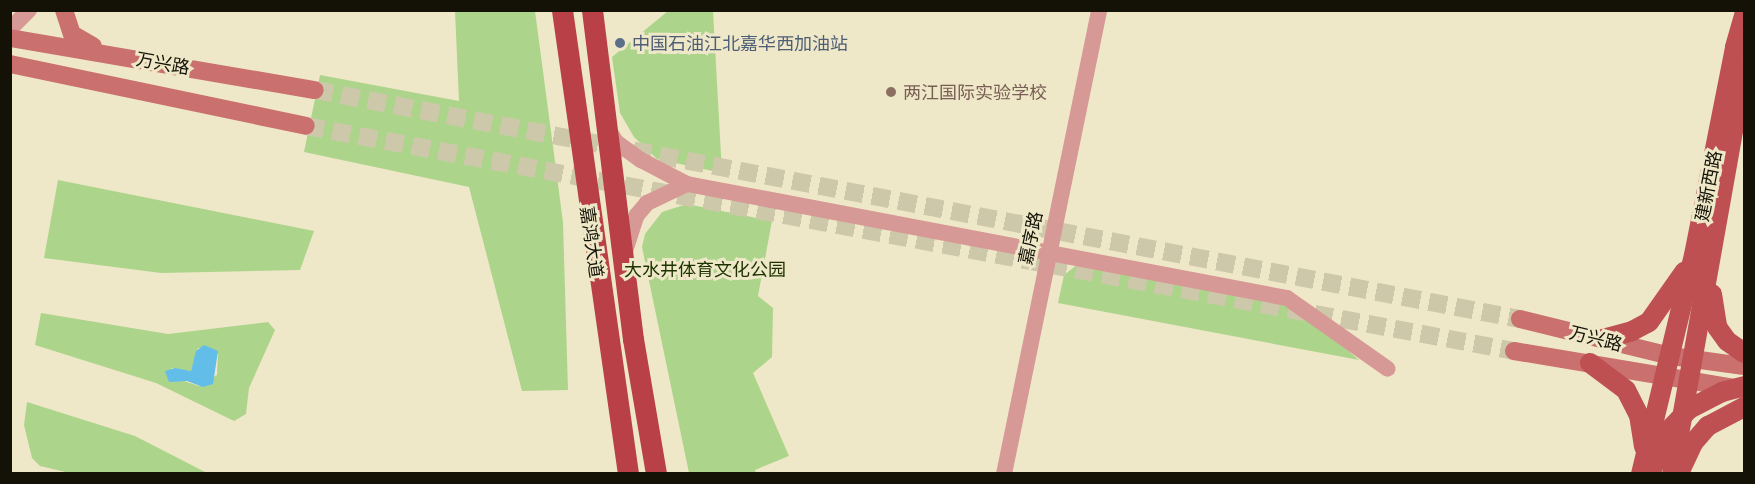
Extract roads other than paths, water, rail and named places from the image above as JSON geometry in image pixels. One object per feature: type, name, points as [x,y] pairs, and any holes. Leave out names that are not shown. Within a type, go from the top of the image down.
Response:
[{"type":"highway","name":"嘉鸿大道","points":[[562,10],[628,474]]},
{"type":"highway","name":"嘉鸿大道","points":[[592,10],[604,124],[656,474]]},
{"type":"main road","points":[[64,10],[68,27],[77,39],[129,57]]},
{"type":"main road","name":"建新西路","points":[[1672,474],[1695,360],[1703,257],[1735,47],[1744,15]]},
{"type":"main road","name":"万兴路","points":[[10,38],[315,90]]},
{"type":"main road","name":"万兴路","points":[[10,64],[306,126]]},
{"type":"main road","name":"建新西路","points":[[1645,469],[1671,357],[1703,257],[1744,69]]},
{"type":"main road","points":[[1603,339],[1632,332],[1649,322],[1703,257]]},
{"type":"main road","points":[[1703,257],[1717,327],[1727,341],[1744,353]]},
{"type":"main road","name":"万兴路","points":[[1520,320],[1671,357]]},
{"type":"main road","name":"万兴路","points":[[1514,351],[1666,376]]},
{"type":"main road","points":[[1671,357],[1744,366]]},
{"type":"main road","points":[[1590,363],[1626,390],[1633,402],[1643,430],[1645,469]]},
{"type":"main road","points":[[1666,376],[1744,388]]},
{"type":"main road","points":[[1645,469],[1668,431],[1689,409],[1722,392],[1744,388]]},
{"type":"main road","points":[[1679,474],[1693,443],[1708,426],[1744,407]]},
{"type":"street","points":[[10,29],[29,10]]},
{"type":"street","name":"嘉序路","points":[[1004,474],[1047,251],[1099,10]]},
{"type":"street","points":[[604,124],[616,142],[641,160],[687,184],[1287,298],[1389,369]]},
{"type":"street","points":[[623,260],[637,215],[660,195],[687,184]]},
{"type":"water","points":[[204,345],[218,351],[213,384],[203,387],[187,381],[169,382],[165,371],[175,368],[191,371],[196,351]]},
{"type":"tunnel","points":[[315,90],[1520,319]]},
{"type":"tunnel","points":[[306,126],[1514,351]]},
{"type":"place","name":"中国石油江北嘉华西加油站","points":[[620,43]]},
{"type":"place","name":"两江国际实验学校","points":[[891,92]]},
{"type":"park label","name":"大水井体育文化公园","points":[[705,269]]}]
